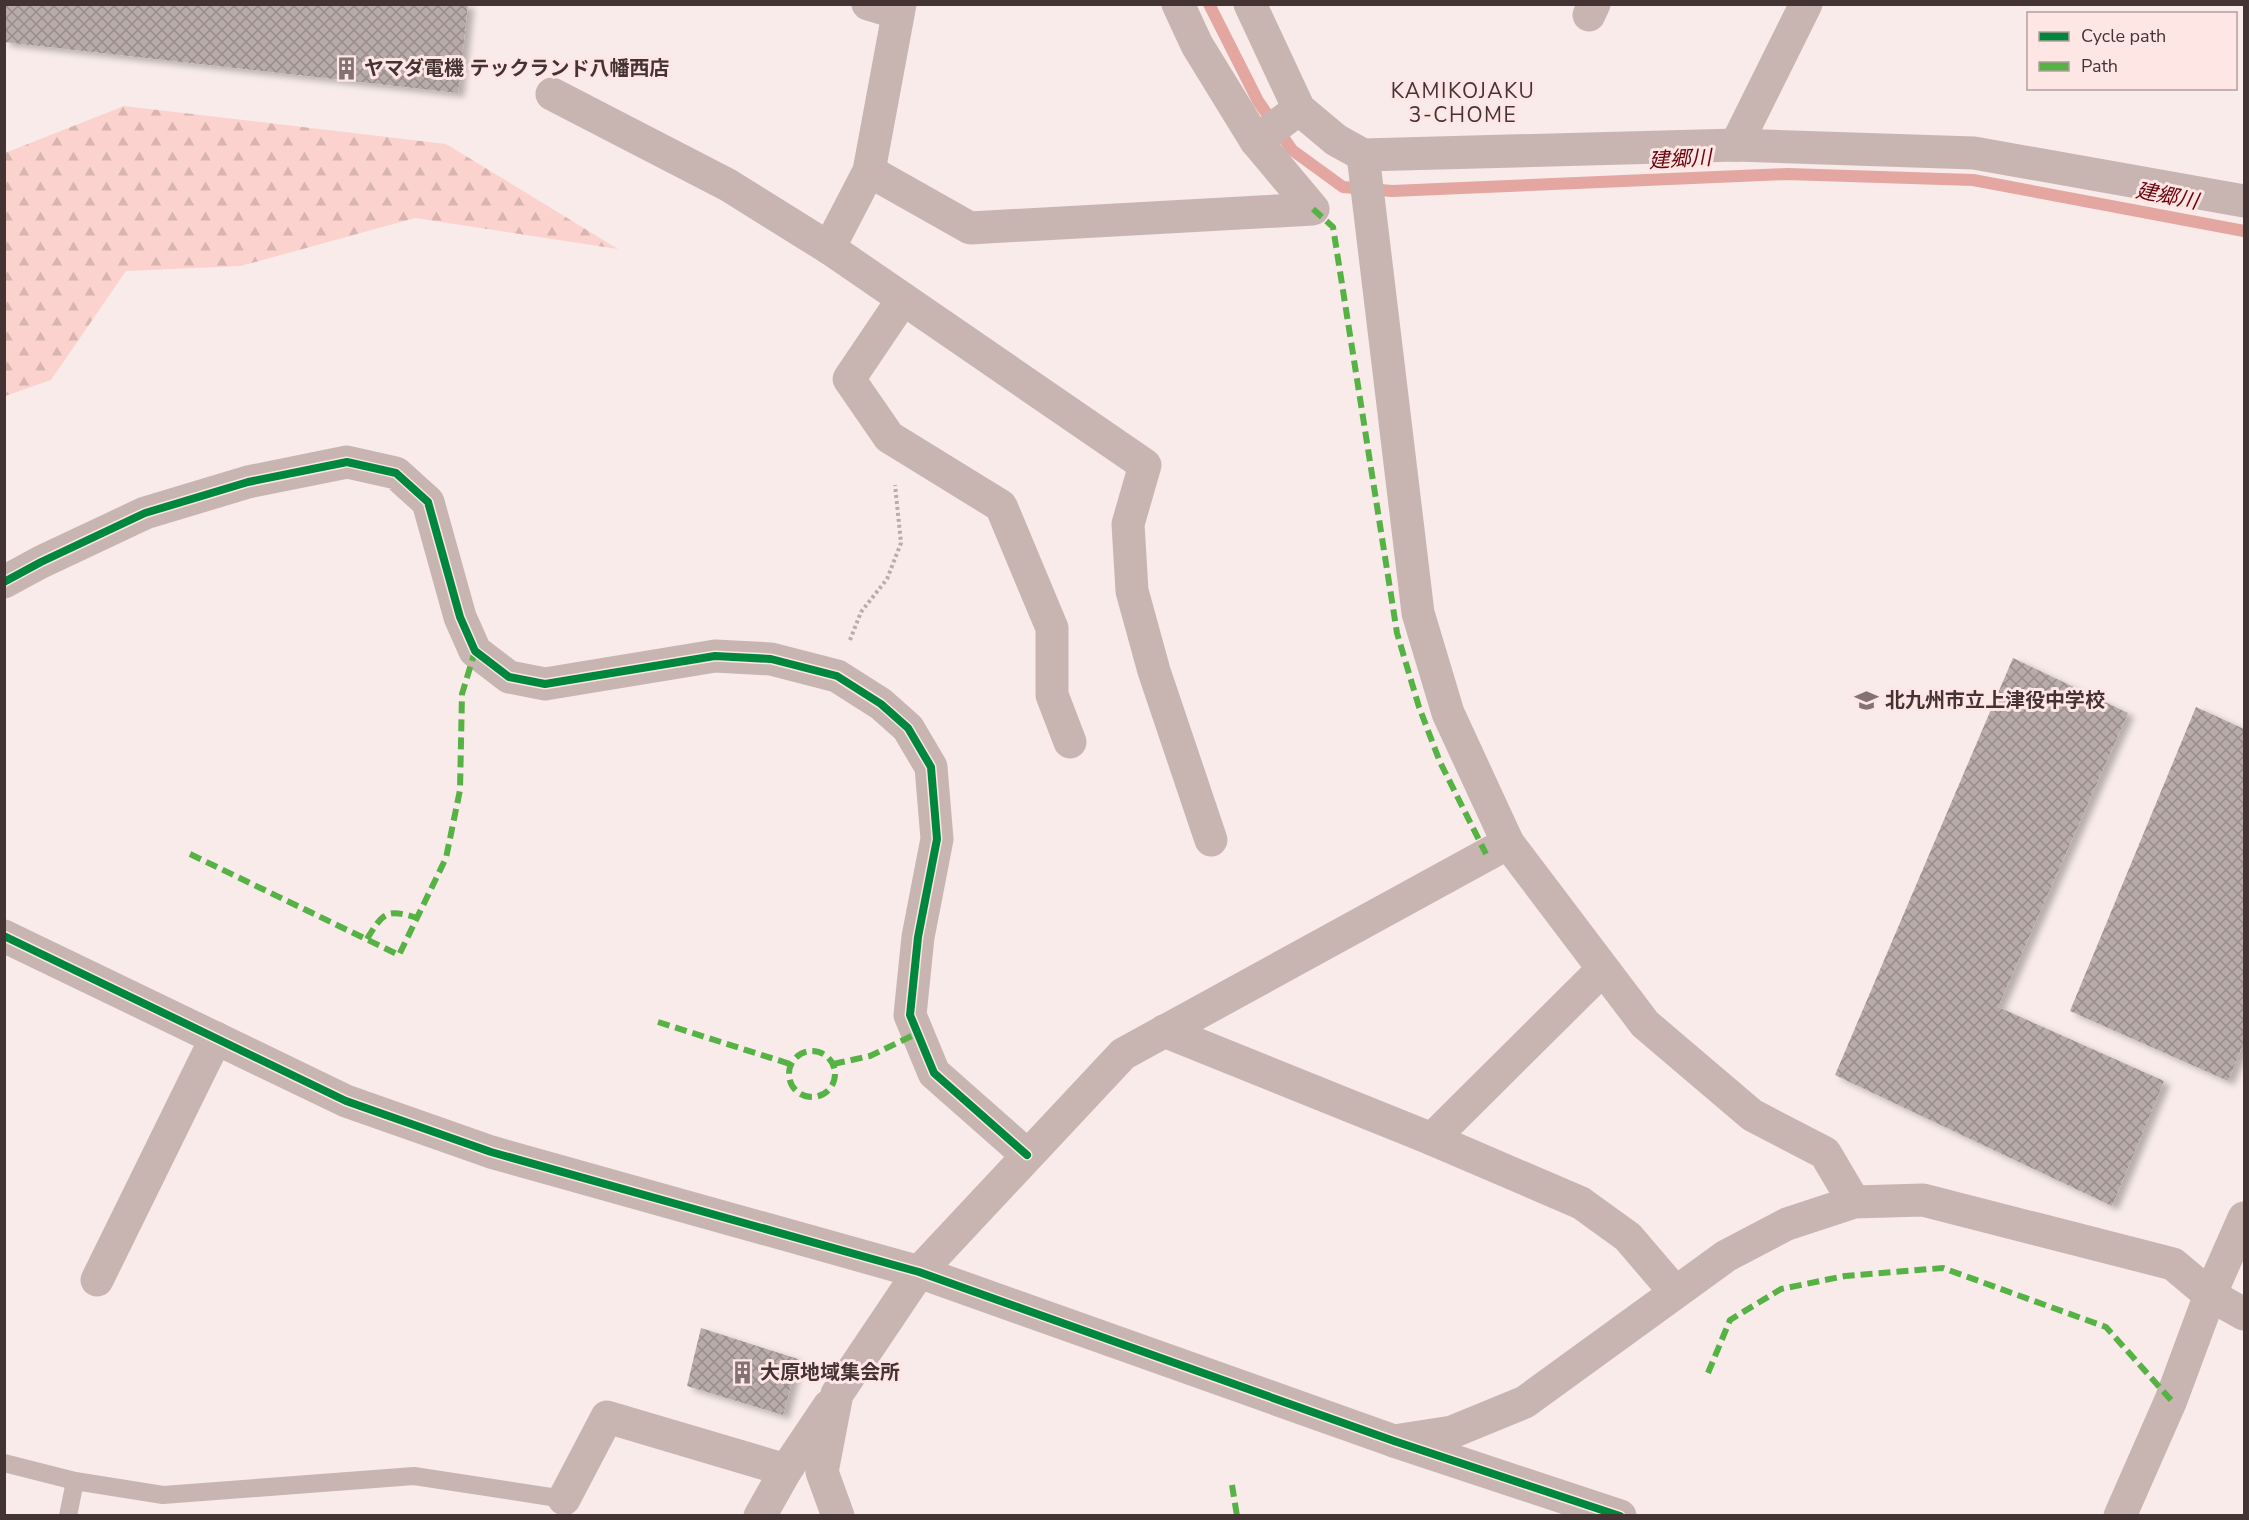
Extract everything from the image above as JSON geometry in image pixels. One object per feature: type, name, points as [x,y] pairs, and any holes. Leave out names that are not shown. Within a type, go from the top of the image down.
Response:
[{"type":"street","points":[[869,171],[970,228],[1313,209],[1256,141],[1197,45],[1178,4]]},
{"type":"street","points":[[1250,4],[1298,110],[1335,140],[1364,158],[1737,145],[1974,153],[2244,201]]},
{"type":"street","points":[[1737,145],[1806,4]]},
{"type":"street","points":[[829,248],[869,171],[888,7]]},
{"type":"street","points":[[552,94],[728,185],[829,248],[1145,465],[1128,524],[1132,591],[1154,671],[1211,840]]},
{"type":"street","points":[[1256,141],[1298,110]]},
{"type":"street","points":[[1364,158],[1418,613],[1448,713],[1508,843],[1644,1024],[1752,1115],[1825,1153],[1854,1202]]},
{"type":"street","points":[[903,299],[849,379],[889,436],[1001,506],[1052,628],[1052,695],[1070,742]]},
{"type":"street","points":[[4,582],[145,513],[248,482],[347,462],[396,472],[428,502],[460,617],[476,651],[509,677],[545,684],[715,656],[771,659],[837,676],[881,704],[908,728],[931,767],[937,840],[918,937],[910,1015],[934,1073],[1027,1155]]},
{"type":"street","points":[[760,1515],[786,1470],[919,1272],[1123,1054],[1508,843]]},
{"type":"street","points":[[4,936],[346,1101],[491,1152],[919,1272],[1395,1441],[1620,1515]]},
{"type":"street","points":[[1432,1139],[1602,970]]},
{"type":"street","points":[[1164,1031],[1432,1139],[1581,1203],[1628,1237],[1675,1292]]},
{"type":"street","points":[[97,1280],[216,1038]]},
{"type":"street","points":[[1395,1441],[1452,1432],[1525,1402],[1726,1256],[1787,1224],[1854,1202],[1923,1200],[2173,1264],[2210,1295],[2244,1314]]},
{"type":"street","points":[[2120,1515],[2170,1401],[2210,1295],[2244,1218]]},
{"type":"street","points":[[837,1394],[822,1472],[838,1515]]},
{"type":"street","points":[[564,1499],[608,1417],[786,1470]]},
{"type":"lane","points":[[4,1463],[75,1481],[163,1495],[414,1476],[564,1499]]},
{"type":"lane","points":[[68,1515],[75,1481]]},
{"type":"path","points":[[837,676],[861,612],[887,579],[901,543],[889,436]]},
{"type":"green space","points":[[124,106],[446,144],[618,249],[415,218],[241,266],[126,271],[51,380],[5,396],[5,153]]},
{"type":"building","name":"ヤマダ電機 テックランド八幡西店","points":[[4,4],[468,4],[458,93],[4,42]]},
{"type":"building","points":[[2013,658],[2128,713],[1998,1007],[2164,1081],[2112,1206],[1835,1075]]},
{"type":"building","points":[[2196,707],[2244,729],[2244,1042],[2228,1081],[2070,1011]]},
{"type":"building","name":"大原地域集会所","points":[[701,1328],[798,1359],[783,1415],[687,1386]]},
{"type":"waterway","name":"建郷川","points":[[1209,4],[1258,101],[1292,150],[1343,187],[1392,191],[1787,174],[1973,180],[2244,231]]},
{"type":"marked path","points":[[1313,209],[1333,227],[1397,633],[1419,707],[1440,762],[1486,854]]},
{"type":"marked path","points":[[190,854],[399,955],[446,858],[460,790],[462,694],[475,651]]},
{"type":"marked path","points":[[367,939],[377,923],[386,915],[398,913],[417,918]]},
{"type":"marked path","points":[[658,1022],[790,1064]]},
{"type":"marked path","points":[[833,1064],[870,1056],[918,1033]]},
{"type":"marked path","points":[[817,1051],[829,1057],[834,1065],[835,1074],[834,1083],[829,1091],[821,1096],[807,1097],[799,1094],[792,1087],[789,1069],[792,1061],[799,1054],[817,1051]]},
{"type":"marked path","points":[[1708,1373],[1730,1320],[1781,1289],[1845,1276],[1943,1268],[2106,1327],[2171,1400]]},
{"type":"marked path","points":[[1232,1485],[1237,1516]]},
{"type":"cycle path","points":[[4,582],[145,513],[248,482],[347,462],[396,473],[428,502],[460,617],[475,651],[509,677],[545,684],[715,656],[771,659],[837,676],[881,704],[908,728],[931,767],[937,839],[918,937],[910,1015],[934,1073],[1027,1155]]},
{"type":"cycle path","points":[[4,936],[346,1101],[491,1152],[919,1272],[1394,1441],[1620,1516]]},
{"type":"place","name":"ヤマダ電機 テックランド八幡西店","points":[[346,68]]},
{"type":"place","name":"北九州市立上津役中学校","points":[[1867,700]]},
{"type":"place","name":"大原地域集会所","points":[[742,1372]]},
{"type":"district","name":"KAMIKOJAKU 3-CHOME","points":[[1463,103]]}]
